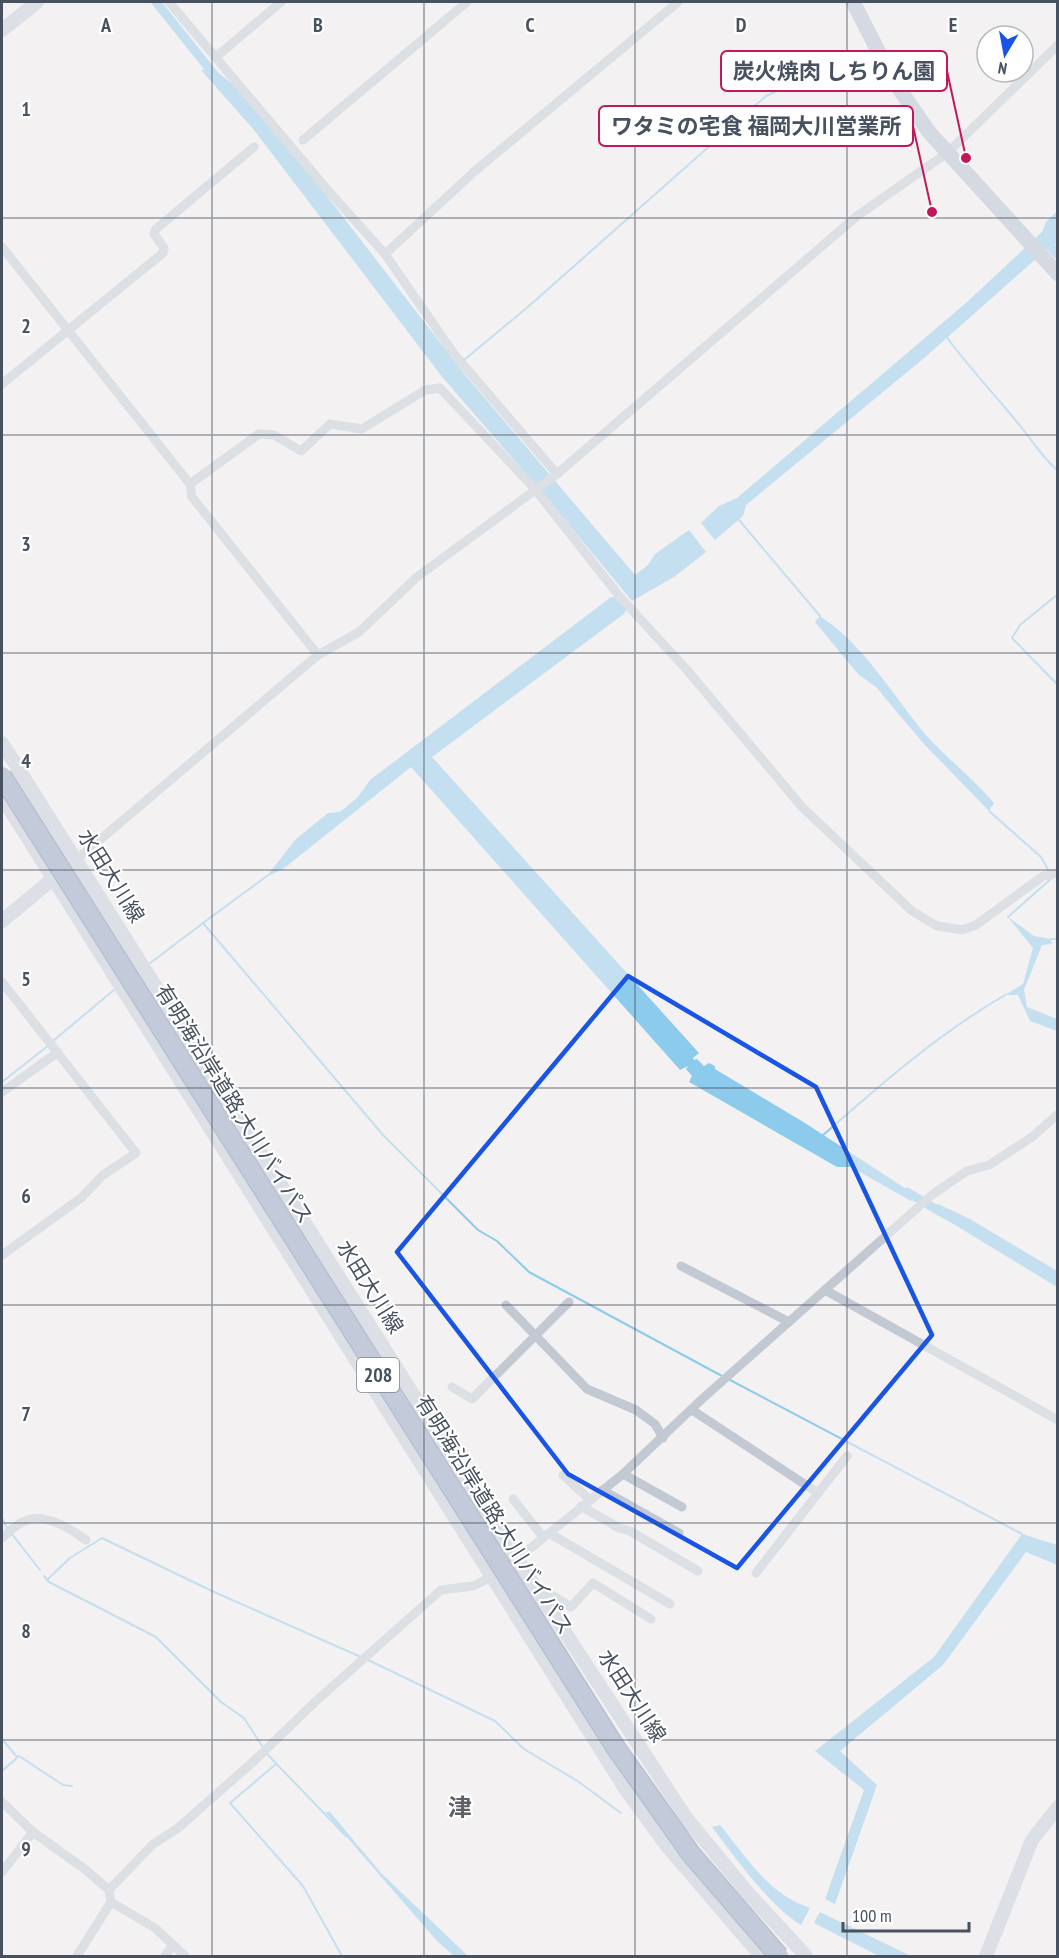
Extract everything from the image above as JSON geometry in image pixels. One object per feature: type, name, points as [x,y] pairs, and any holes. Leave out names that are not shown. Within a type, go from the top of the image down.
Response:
[{"type":"highway","name":"有明海沿岸道路;大川バイパス","points":[[2,776],[603,1730],[691,1854],[779,1956]]},
{"type":"highway","name":"有明海沿岸道路;大川バイパス","points":[[2,783],[593,1723],[687,1857],[773,1956]]},
{"type":"main road","points":[[2,30],[37,2]]},
{"type":"main road","points":[[853,2],[893,80],[947,153],[1058,274]]},
{"type":"main road","name":"水田大川線","points":[[2,743],[517,1560],[544,1597],[687,1820],[748,1893],[806,1956]]},
{"type":"main road","points":[[2,797],[355,1355],[490,1578],[633,1800],[711,1902],[761,1956]]},
{"type":"main road","points":[[2,921],[76,860]]},
{"type":"main road","points":[[986,1956],[1032,1840],[1058,1807]]},
{"type":"street","points":[[169,2],[318,179],[385,254],[454,354],[555,475]]},
{"type":"street","points":[[216,57],[281,2]]},
{"type":"street","points":[[303,140],[467,2]]},
{"type":"street","points":[[385,254],[476,171],[678,2]]},
{"type":"street","points":[[76,860],[318,655],[359,632],[417,577],[555,475],[857,216],[947,153],[1058,45]]},
{"type":"street","points":[[2,384],[164,253],[164,248],[154,232],[156,229],[254,147]]},
{"type":"street","points":[[2,247],[190,484],[192,497],[318,655]]},
{"type":"street","points":[[190,484],[260,434],[274,435],[301,451],[330,424],[362,429],[425,390],[434,387],[443,390],[467,420],[536,488],[620,597],[802,807],[878,880],[927,921],[950,929],[962,930],[976,925],[1053,874]]},
{"type":"street","points":[[2,982],[46,1036],[78,1082],[136,1153],[103,1175],[81,1198],[2,1255]]},
{"type":"street","points":[[2,1092],[58,1052]]},
{"type":"street","points":[[109,1890],[152,1845],[178,1828],[441,1590],[472,1586],[490,1578],[517,1560],[623,1474],[726,1378],[917,1207],[967,1171],[998,1159],[1032,1137],[1058,1114]]},
{"type":"street","points":[[682,1265],[789,1322]]},
{"type":"street","points":[[825,1290],[1058,1419]]},
{"type":"street","points":[[452,1387],[472,1399],[569,1302]]},
{"type":"street","points":[[506,1305],[587,1389],[636,1410],[655,1424],[663,1438]]},
{"type":"street","points":[[692,1410],[818,1493]]},
{"type":"street","points":[[756,1573],[847,1456]]},
{"type":"street","points":[[623,1474],[682,1507]]},
{"type":"street","points":[[563,1475],[590,1500]]},
{"type":"street","points":[[602,1490],[680,1533]]},
{"type":"street","points":[[513,1499],[546,1535],[670,1604]]},
{"type":"street","points":[[581,1506],[619,1528],[630,1531],[698,1571]]},
{"type":"street","points":[[7,1533],[26,1520],[49,1521],[71,1529],[86,1540]]},
{"type":"street","points":[[544,1597],[552,1595],[571,1607],[593,1583],[651,1619]]},
{"type":"street","points":[[2,1802],[33,1832],[86,1870],[109,1890],[111,1902],[77,1956]]},
{"type":"street","points":[[2,1872],[33,1832]]},
{"type":"street","points":[[111,1902],[155,1928],[185,1956]]},
{"type":"street","points":[[165,1956],[173,1945]]},
{"type":"highlighted area","points":[[628,976],[816,1087],[932,1335],[737,1568],[568,1474],[397,1252]]},
{"type":"water","points":[[212,68],[234,85],[316,182],[466,376],[635,575],[648,565],[655,554],[689,530],[706,552],[674,577],[632,601],[542,492],[443,378],[254,130],[201,70]]},
{"type":"water","points":[[1057,211],[1057,243],[1051,249],[1048,248],[923,359],[746,505],[743,516],[715,540],[701,523],[719,506],[737,498],[967,302],[1042,232],[1046,222]]},
{"type":"water","points":[[611,597],[616,597],[626,609],[625,613],[432,757],[699,1053],[693,1058],[694,1060],[697,1059],[704,1066],[709,1063],[715,1066],[715,1069],[805,1123],[917,1196],[911,1201],[851,1167],[837,1167],[689,1082],[692,1076],[686,1069],[688,1066],[680,1070],[411,767],[283,869],[266,877],[296,839],[328,813],[340,812],[358,797],[370,780]]},
{"type":"water","points":[[820,616],[836,628],[864,656],[925,734],[994,803],[989,811],[924,744],[876,687],[858,674],[815,622]]},
{"type":"water","points":[[1008,917],[1034,936],[1051,939],[1052,944],[1042,945],[1024,990],[1027,1007],[1057,1019],[1057,1031],[1030,1021],[1018,995],[1005,995],[1023,984],[1033,948]]},
{"type":"water","points":[[938,1204],[970,1219],[1057,1271],[1057,1287],[932,1211]]},
{"type":"water","points":[[1022,1534],[1057,1545],[1057,1565],[1026,1552],[943,1665],[840,1751],[877,1785],[835,1904],[825,1899],[864,1790],[815,1751],[934,1657]]},
{"type":"water","points":[[325,1812],[330,1812],[381,1873],[468,1956],[454,1956],[437,1941]]},
{"type":"water","points":[[720,1825],[771,1885],[795,1902],[810,1908],[801,1925],[765,1894],[742,1866],[712,1827]]},
{"type":"water","points":[[820,1912],[911,1956],[879,1956],[814,1923]]},
{"type":"waterway","points":[[156,2],[216,77]]},
{"type":"waterway","points":[[464,360],[529,306],[766,96],[814,74]]},
{"type":"waterway","points":[[1043,239],[1058,255]]},
{"type":"waterway","points":[[945,335],[1044,457],[1058,471]]},
{"type":"waterway","points":[[739,520],[820,616]]},
{"type":"waterway","points":[[1058,594],[1020,625],[1012,638],[1058,685]]},
{"type":"waterway","points":[[989,811],[1041,857],[1050,873]]},
{"type":"waterway","points":[[267,876],[203,923],[383,1135],[478,1230],[497,1241],[529,1272],[722,1376]]},
{"type":"waterway","points":[[1008,917],[1053,877]]},
{"type":"waterway","points":[[149,964],[203,923]]},
{"type":"waterway","points":[[1051,939],[1058,939]]},
{"type":"waterway","points":[[53,1041],[115,989]]},
{"type":"waterway","points":[[822,1136],[933,1043],[1005,995]]},
{"type":"waterway","points":[[2,1082],[49,1045]]},
{"type":"waterway","points":[[907,1192],[944,1214]]},
{"type":"waterway","points":[[730,1380],[1022,1534]]},
{"type":"waterway","points":[[2,1518],[7,1528]]},
{"type":"waterway","points":[[11,1533],[40,1570]]},
{"type":"waterway","points":[[47,1580],[70,1558],[102,1538],[212,1591],[361,1657]]},
{"type":"waterway","points":[[44,1576],[49,1582],[156,1637],[221,1702],[244,1718],[264,1749]]},
{"type":"waterway","points":[[366,1659],[495,1721],[524,1749],[579,1782],[621,1813]]},
{"type":"waterway","points":[[2,1739],[17,1757]]},
{"type":"waterway","points":[[267,1754],[346,1836]]},
{"type":"waterway","points":[[2,1771],[19,1756],[63,1785],[72,1786]]},
{"type":"waterway","points":[[276,1764],[230,1803],[303,1886],[342,1956]]},
{"type":"place","name":"炭火焼肉 しちりん園","points":[[966,158]]},
{"type":"place","name":"ワタミの宅食 福岡大川営業所","points":[[932,212]]},
{"type":"district","name":"津","points":[[460,1808]]}]
